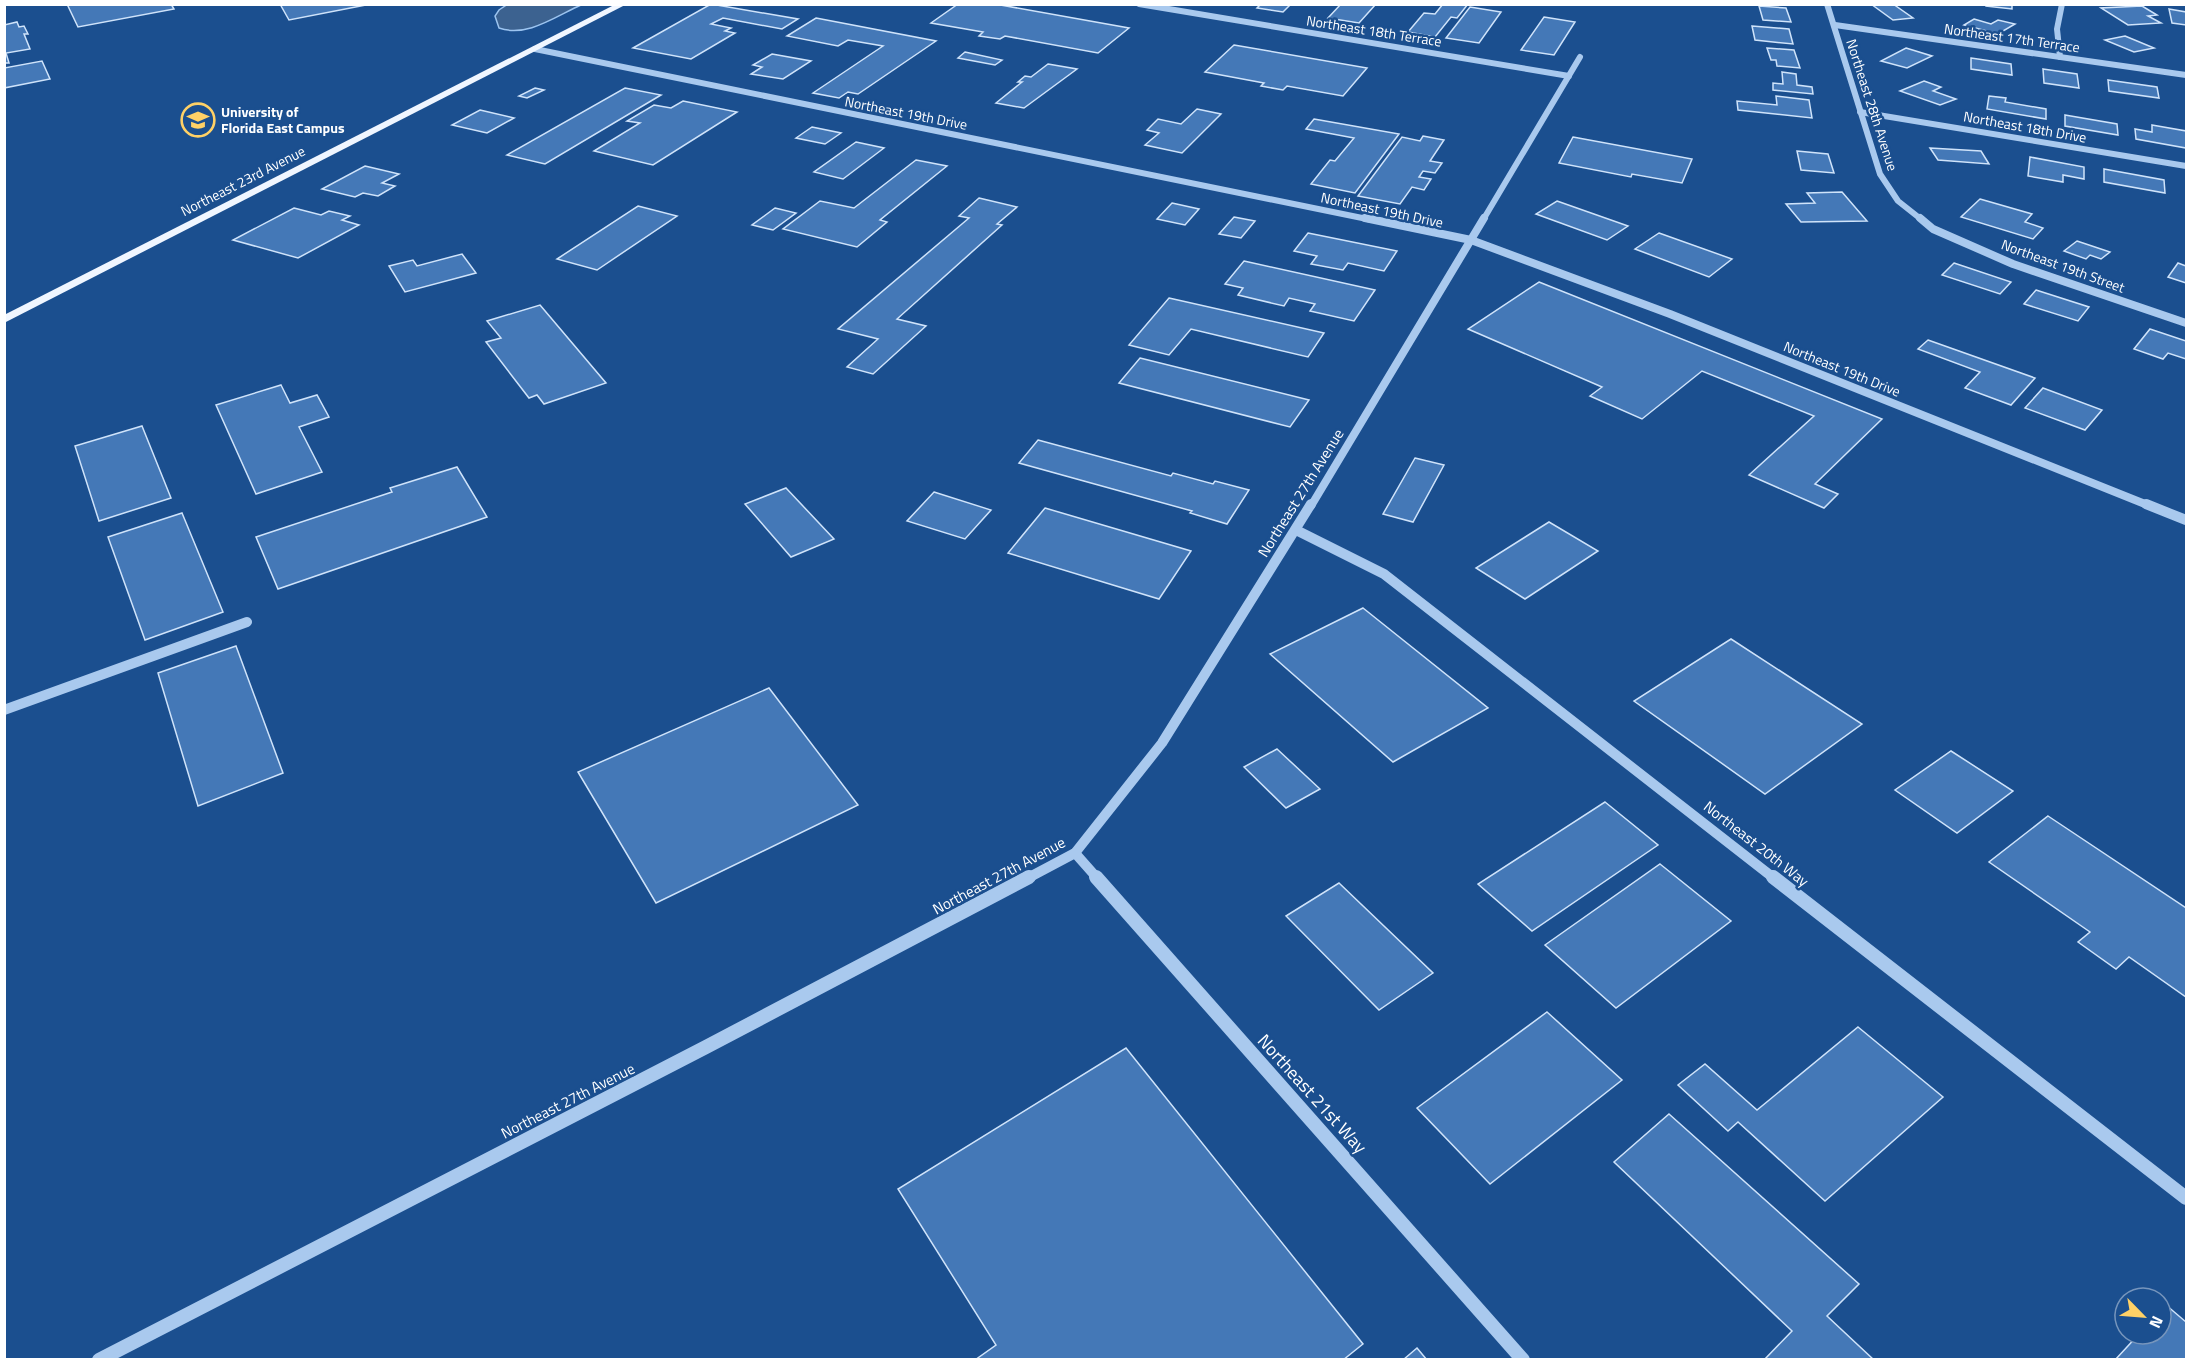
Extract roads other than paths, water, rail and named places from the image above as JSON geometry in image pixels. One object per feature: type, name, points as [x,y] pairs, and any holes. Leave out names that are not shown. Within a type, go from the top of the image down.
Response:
[{"type":"main road","name":"Northeast 23rd Avenue","points":[[4,320],[623,4]]},
{"type":"street","name":"Northeast 18th Terrace","points":[[1139,4],[1569,76]]},
{"type":"street","name":"Northeast 28th Avenue","points":[[1827,4],[1880,174],[1898,201],[1933,229]]},
{"type":"street","points":[[2060,57],[2057,29],[2062,4]]},
{"type":"street","name":"Northeast 17th Terrace","points":[[1835,25],[2187,75]]},
{"type":"street","name":"Northeast 19th Drive","points":[[535,49],[1471,240],[1670,314],[2187,520]]},
{"type":"street","name":"Northeast 27th Avenue","points":[[99,1359],[706,1047],[1075,853],[1162,743],[1296,530],[1516,168],[1580,57]]},
{"type":"street","name":"Northeast 18th Drive","points":[[1860,112],[2187,166]]},
{"type":"street","name":"Northeast 19th Street","points":[[1933,229],[2013,264],[2187,323]]},
{"type":"street","name":"Northeast 20th Way","points":[[1296,530],[1384,574],[2187,1197]]},
{"type":"street","points":[[4,710],[247,622]]},
{"type":"street","name":"Northeast 21st Way","points":[[1075,853],[1523,1359]]},
{"type":"water","points":[[508,4],[581,5],[531,28],[510,30],[499,28],[495,16]]},
{"type":"place","name":"University of Florida East Campus","points":[[198,120]]}]
